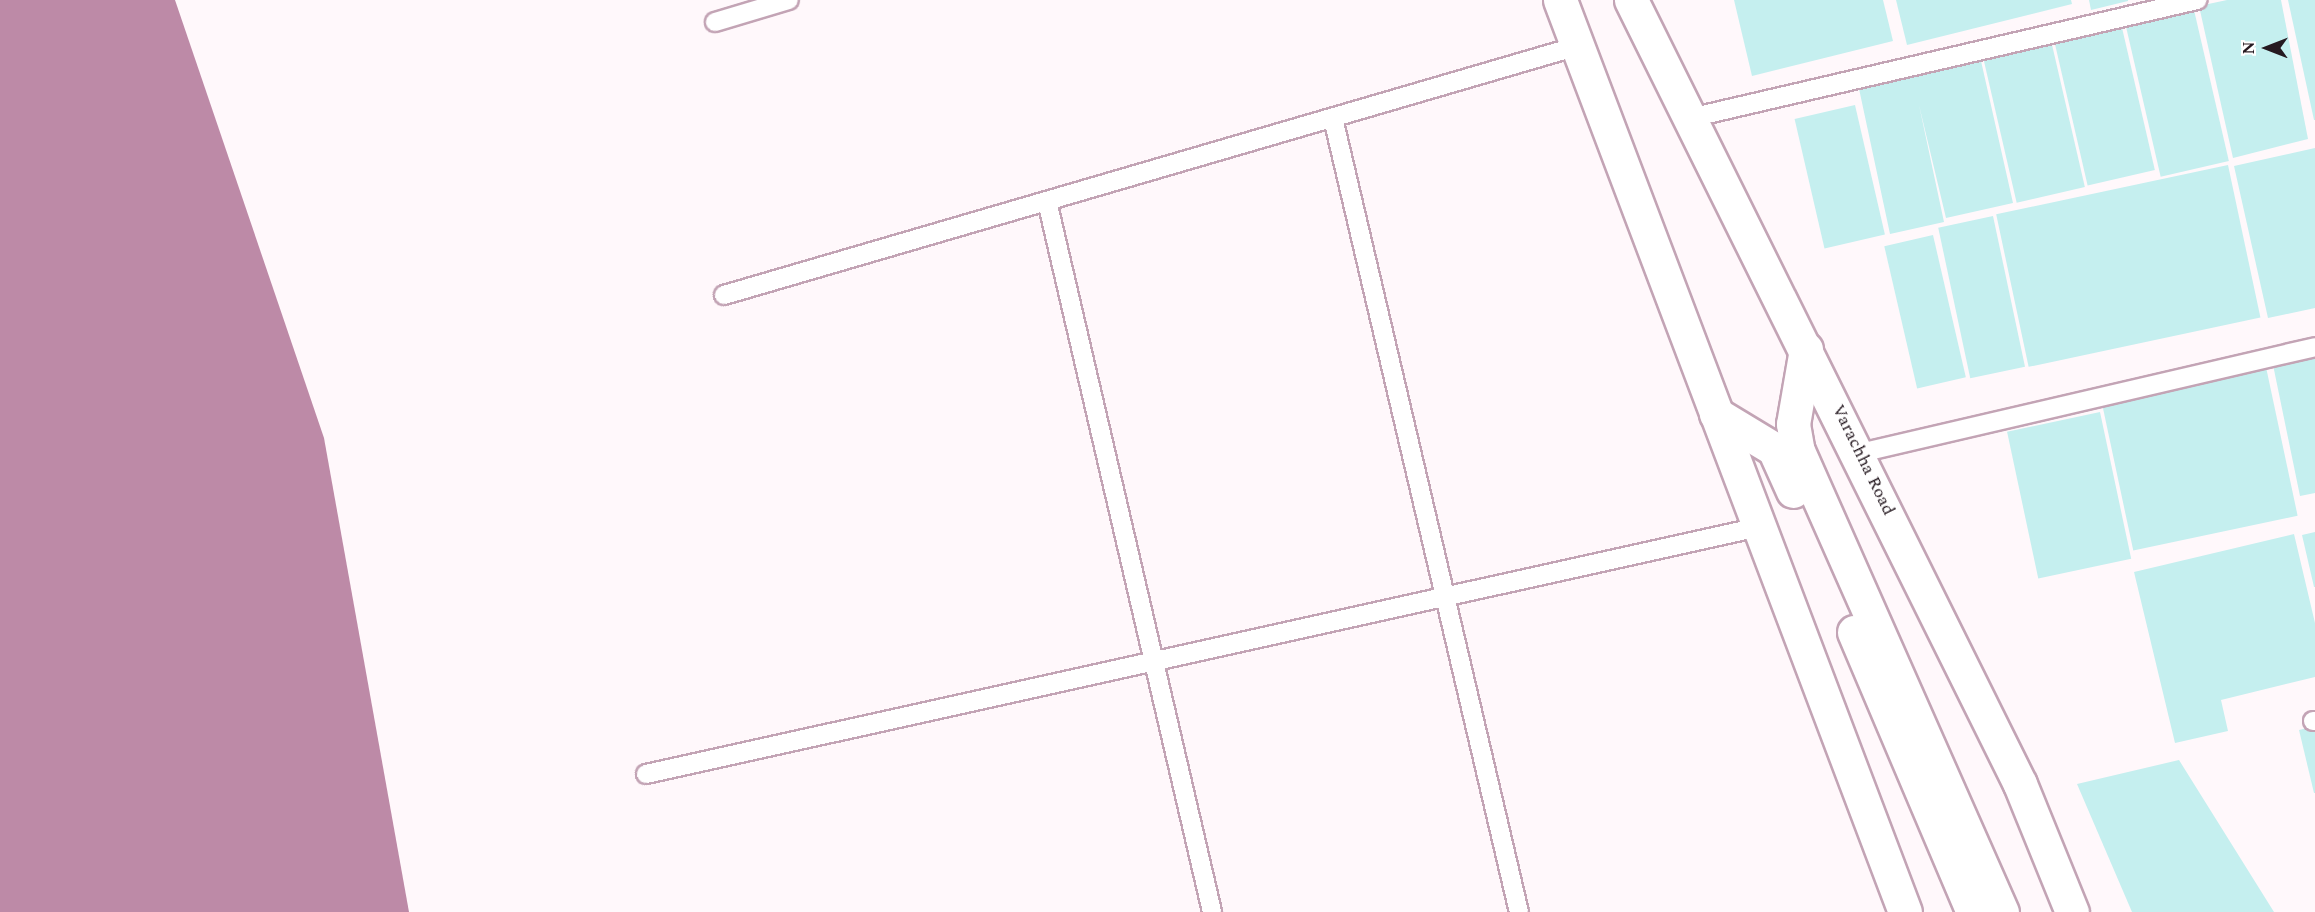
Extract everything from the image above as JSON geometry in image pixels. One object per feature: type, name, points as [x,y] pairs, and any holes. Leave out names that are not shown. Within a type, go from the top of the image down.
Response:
[{"type":"main road","points":[[1560,0],[1905,912]]},
{"type":"main road","name":"Varachha Road","points":[[1637,5],[1690,118],[1860,453],[2020,784],[2072,912]]},
{"type":"main road","points":[[1806,349],[1794,424],[1798,451],[2002,912]]},
{"type":"main road","points":[[1716,414],[1761,437],[1783,466],[1973,912]]},
{"type":"lane","points":[[715,22],[789,0]]},
{"type":"lane","points":[[1690,118],[2197,0]]},
{"type":"lane","points":[[724,295],[1578,46]]},
{"type":"lane","points":[[1333,118],[1519,912]]},
{"type":"lane","points":[[1047,201],[1151,662],[1212,912]]},
{"type":"lane","points":[[1860,453],[2315,347]]},
{"type":"lane","points":[[646,774],[1759,527]]},
{"type":"shaded area","points":[[0,0],[175,0],[324,438],[409,912],[0,912]]},
{"type":"building","points":[[1734,0],[1883,0],[1893,41],[1752,76]]},
{"type":"building","points":[[1896,0],[2071,0],[2072,4],[1907,45]]},
{"type":"building","points":[[2089,0],[2128,0],[2128,1],[2091,10]]},
{"type":"building","points":[[2227,0],[2281,0],[2308,139],[2233,158],[2199,6]]},
{"type":"building","points":[[2288,0],[2315,0],[2315,120],[2314,120]]},
{"type":"building","points":[[2194,10],[2229,161],[2161,177],[2126,26]]},
{"type":"building","points":[[2120,19],[2155,170],[2088,186],[2053,35]]},
{"type":"building","points":[[2050,36],[2085,187],[2017,203],[1982,52]]},
{"type":"building","points":[[1979,52],[2013,203],[1946,218],[1919,105],[1944,222],[1890,234],[1858,84]]},
{"type":"building","points":[[1855,105],[1885,235],[1825,249],[1795,119]]},
{"type":"building","points":[[2315,148],[2315,308],[2268,318],[2234,166]]},
{"type":"building","points":[[2228,165],[2260,318],[2029,367],[1996,214]]},
{"type":"building","points":[[1993,216],[2025,367],[1970,378],[1938,228]]},
{"type":"building","points":[[1933,235],[1966,377],[1917,389],[1884,246]]},
{"type":"building","points":[[2315,351],[2315,493],[2300,496],[2272,360]]},
{"type":"building","points":[[2266,367],[2298,516],[2133,551],[2102,402]]},
{"type":"building","points":[[2100,412],[2131,559],[2038,578],[2007,432]]},
{"type":"building","points":[[2315,532],[2315,587],[2314,587],[2302,535]]},
{"type":"building","points":[[2294,534],[2315,623],[2315,677],[2221,700],[2228,731],[2175,743],[2134,572]]},
{"type":"building","points":[[2315,726],[2315,793],[2314,793],[2299,730]]},
{"type":"building","points":[[2179,760],[2274,912],[2132,912],[2077,784]]}]
